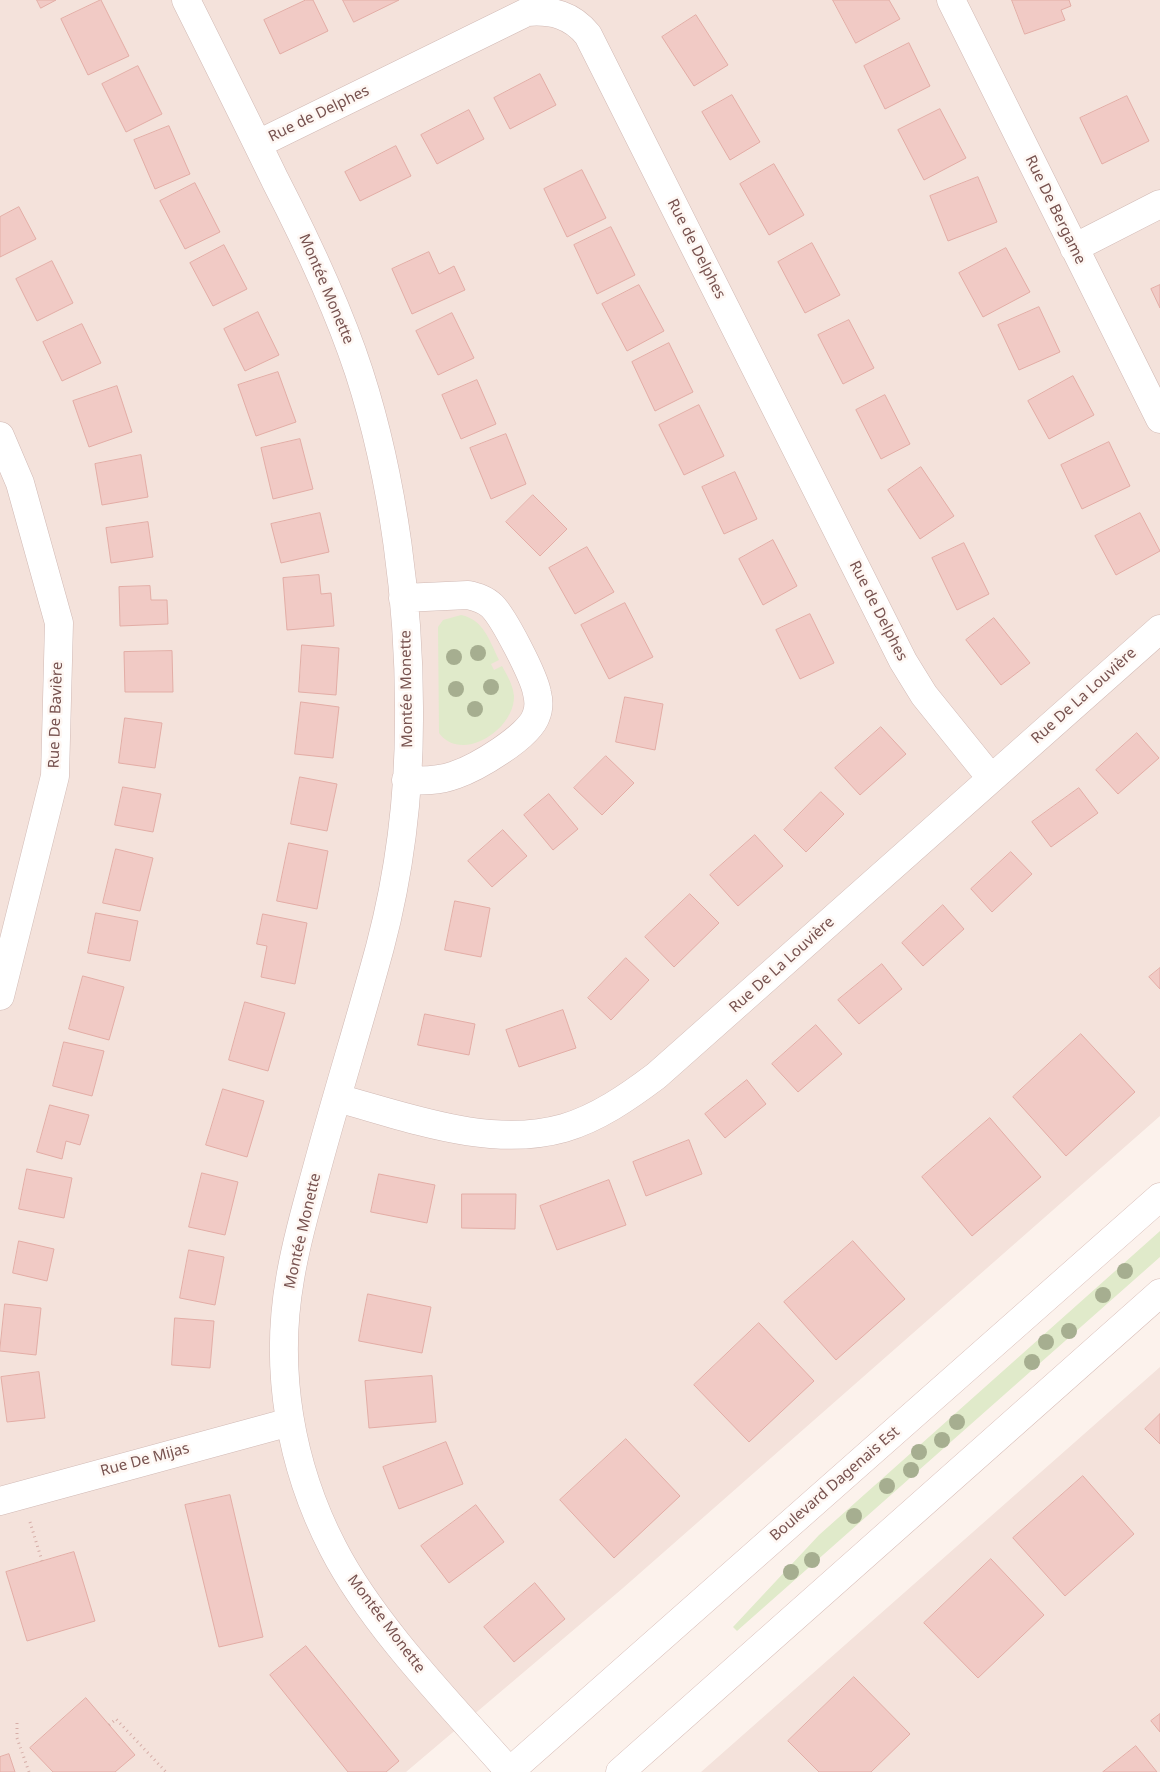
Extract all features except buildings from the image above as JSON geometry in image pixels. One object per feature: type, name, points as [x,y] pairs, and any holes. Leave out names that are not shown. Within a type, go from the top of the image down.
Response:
[{"type":"street","name":"Montée Monette","points":[[186,0],[327,288],[358,368],[375,426],[387,483],[403,598],[409,699],[406,780],[390,904],[301,1226],[288,1292],[283,1362],[290,1422],[297,1453],[314,1507],[332,1546],[354,1585],[409,1655],[509,1772]]},
{"type":"street","name":"Rue De Bergame","points":[[951,0],[1160,418]]},
{"type":"street","name":"Rue de Delphes","points":[[258,144],[527,12],[557,13],[580,26],[588,35],[903,661],[924,695],[992,778]]},
{"type":"street","points":[[1074,248],[1160,204]]},
{"type":"street","name":"Rue De Bavière","points":[[0,436],[20,483],[59,623],[55,776],[0,996]]},
{"type":"street","points":[[403,598],[468,595],[491,605],[502,618],[529,673],[538,701],[536,717],[526,732],[482,761],[465,771],[442,779],[406,780]]},
{"type":"street","name":"Rue De La Louvière","points":[[337,1098],[446,1126],[504,1136],[531,1135],[564,1128],[596,1116],[626,1098],[656,1076],[1160,629]]},
{"type":"street","name":"Boulevard Dagenais Est","points":[[509,1772],[1160,1196]]},
{"type":"street","points":[[620,1772],[1160,1293]]},
{"type":"street","name":"Rue De Mijas","points":[[11,1498],[290,1422]]},
{"type":"path","points":[[11,1498],[42,1561]]},
{"type":"path","points":[[109,1725],[116,1719],[166,1772]]},
{"type":"path","points":[[17,1723],[19,1744],[29,1772]]},
{"type":"shaded area","points":[[0,0],[1160,0],[1160,1116],[623,1588],[406,1772],[0,1772]]},
{"type":"shaded area","points":[[1160,1367],[1160,1772],[701,1772]]},
{"type":"green space","points":[[461,615],[475,621],[489,638],[499,660],[491,664],[494,670],[502,666],[511,684],[514,696],[512,708],[506,720],[497,730],[473,744],[461,745],[449,742],[439,733],[438,627],[443,620]]},
{"type":"green space","points":[[1160,1231],[1160,1257],[737,1631],[733,1627],[819,1535]]}]
